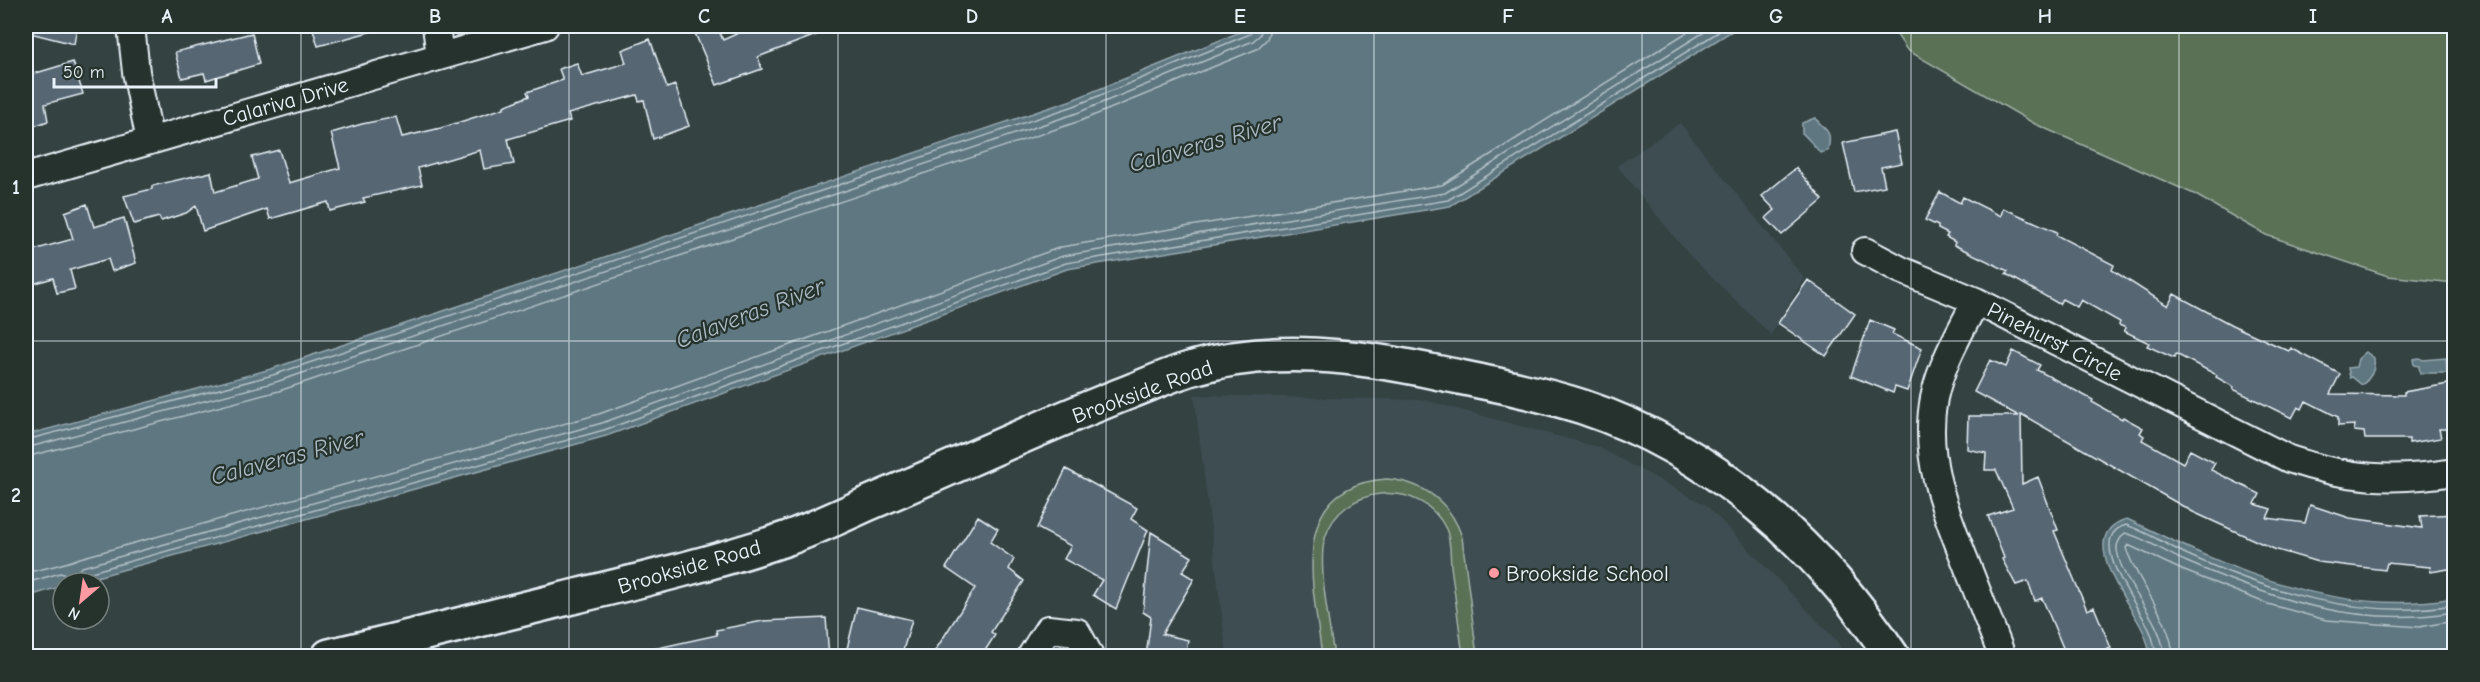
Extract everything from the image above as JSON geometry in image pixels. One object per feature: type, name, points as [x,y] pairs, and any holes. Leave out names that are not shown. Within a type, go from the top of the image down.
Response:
[{"type":"street","points":[[131,26],[136,72],[150,141]]},
{"type":"street","points":[[436,26],[440,56]]},
{"type":"street","name":"Calariva Drive","points":[[26,177],[545,26]]},
{"type":"street","points":[[1865,251],[1901,270],[1976,301]]},
{"type":"street","name":"Pinehurst Circle","points":[[2002,657],[1941,501],[1932,462],[1930,427],[1934,396],[1948,356],[1976,301],[2289,459],[2322,470],[2365,478],[2420,478],[2454,472]]},
{"type":"street","name":"Brookside Road","points":[[329,657],[684,570],[792,536],[1083,410],[1195,367],[1277,355],[1318,354],[1404,365],[1536,393],[1586,408],[1681,452],[1728,482],[1798,540],[1834,578],[1868,620],[1892,657]]},
{"type":"street","points":[[1030,657],[1048,629],[1077,632],[1089,654],[1087,657]]},
{"type":"shaded area","points":[[1680,123],[1804,278],[1771,335],[1689,255],[1617,166]]},
{"type":"shaded area","name":"Brookside School","points":[[1194,395],[1424,400],[1598,447],[1706,505],[1837,641],[1844,656],[1227,656]]},
{"type":"green space","points":[[1891,26],[2454,26],[2454,283],[2388,276],[2266,235],[2194,194],[2035,124],[1907,50]]},
{"type":"green space","points":[[1387,479],[1413,485],[1434,496],[1451,514],[1457,525],[1462,537],[1477,656],[1463,656],[1450,542],[1446,529],[1434,512],[1419,501],[1401,495],[1382,494],[1364,498],[1347,506],[1334,520],[1325,538],[1323,579],[1334,656],[1322,656],[1312,572],[1313,545],[1320,520],[1333,500],[1355,486]]},
{"type":"water","name":"Calaveras River","points":[[1255,26],[1740,26],[1450,206],[1067,269],[606,436],[111,573],[111,571],[51,571],[51,590],[26,597],[26,435],[271,369],[1072,100]]},
{"type":"water","points":[[1815,118],[1829,135],[1828,151],[1820,153],[1802,133],[1802,123]]},
{"type":"water","points":[[2366,352],[2374,358],[2374,366],[2370,377],[2362,385],[2352,377],[2350,378],[2348,368],[2356,367],[2358,359]]},
{"type":"water","points":[[2446,358],[2447,373],[2420,373],[2419,366],[2414,365],[2413,359],[2423,360]]},
{"type":"water","points":[[2127,519],[2245,572],[2326,595],[2367,601],[2410,602],[2454,598],[2454,656],[2151,656],[2144,632],[2109,570],[2105,553],[2105,539],[2112,527]]},
{"type":"building","points":[[26,26],[77,26],[74,44],[26,32]]},
{"type":"building","points":[[312,26],[372,26],[373,31],[318,46]]},
{"type":"building","points":[[692,26],[717,26],[723,40],[754,26],[837,27],[758,57],[762,69],[717,85]]},
{"type":"building","points":[[252,33],[259,64],[206,80],[204,73],[182,78],[175,52]]},
{"type":"building","points":[[650,39],[667,88],[675,85],[689,126],[653,139],[644,100],[639,101],[637,95],[568,114],[570,121],[508,139],[514,164],[484,169],[480,150],[418,168],[422,185],[363,198],[365,202],[330,211],[328,202],[270,219],[267,209],[203,231],[196,206],[186,213],[161,221],[159,217],[134,224],[124,196],[152,189],[152,186],[211,172],[215,192],[258,179],[252,157],[279,150],[289,183],[340,168],[331,133],[396,117],[402,137],[441,128],[504,108],[504,106],[529,96],[527,92],[563,80],[559,69],[577,63],[582,76],[626,63],[622,50]]},
{"type":"building","points":[[73,62],[83,94],[45,104],[48,121],[26,129],[26,76]]},
{"type":"building","points":[[1895,132],[1902,163],[1881,167],[1885,186],[1854,192],[1843,143]]},
{"type":"building","points":[[1796,168],[1823,200],[1782,235],[1766,218],[1775,210],[1762,196]]},
{"type":"building","points":[[1940,192],[1960,203],[1963,197],[2001,216],[2003,208],[2057,232],[2056,235],[2114,265],[2112,270],[2168,306],[2174,294],[2232,325],[2289,351],[2291,348],[2340,374],[2330,394],[2404,395],[2404,392],[2454,383],[2454,429],[2439,429],[2441,438],[2409,443],[2409,439],[2365,439],[2364,432],[2354,431],[2355,425],[2338,426],[2338,417],[2306,401],[2302,409],[2298,407],[2292,418],[2233,389],[2234,387],[2216,377],[2217,375],[2176,354],[2174,358],[2147,346],[2149,343],[2124,331],[2126,328],[2119,325],[2120,322],[2081,300],[2077,307],[2062,299],[2059,304],[2006,274],[2008,271],[1954,245],[1955,242],[1946,237],[1948,234],[1925,220]]},
{"type":"building","points":[[87,204],[94,227],[124,218],[136,263],[112,271],[108,259],[70,270],[75,289],[57,293],[53,278],[26,286],[26,252],[73,239],[65,212]]},
{"type":"building","points":[[1808,280],[1855,314],[1826,356],[1778,323]]},
{"type":"building","points":[[1870,320],[1894,330],[1892,334],[1922,348],[1907,391],[1895,387],[1893,393],[1851,376]]},
{"type":"building","points":[[2013,351],[2040,365],[2037,370],[2093,400],[2092,402],[2122,419],[2123,417],[2143,428],[2140,433],[2144,436],[2142,440],[2183,463],[2190,450],[2215,463],[2211,470],[2260,494],[2255,504],[2271,509],[2267,518],[2305,523],[2310,505],[2350,518],[2422,528],[2420,516],[2454,514],[2454,568],[2431,572],[2430,567],[2387,563],[2385,570],[2318,562],[2274,549],[2193,512],[2021,414],[2022,484],[2038,477],[2058,530],[2054,531],[2087,610],[2094,607],[2111,648],[2101,652],[2102,657],[2067,657],[2042,598],[2035,601],[2028,581],[2016,585],[2002,559],[2004,558],[1988,516],[2013,508],[1996,470],[1985,470],[1986,453],[1967,449],[1968,416],[2019,416],[1974,392],[1990,360],[2006,367]]},
{"type":"building","points":[[1066,469],[1137,508],[1131,519],[1148,530],[1116,609],[1093,595],[1102,580],[1064,559],[1071,546],[1037,528]]},
{"type":"building","points":[[978,516],[998,529],[990,542],[1014,559],[1009,569],[1024,581],[991,632],[995,635],[981,657],[931,657],[975,588],[946,568]]},
{"type":"building","points":[[1151,532],[1192,557],[1182,572],[1194,579],[1162,634],[1188,640],[1185,657],[1146,657],[1151,617],[1143,612]]},
{"type":"building","points":[[857,607],[912,620],[901,657],[845,657]]},
{"type":"building","points":[[826,618],[829,657],[654,657],[653,649],[717,635],[716,630],[763,621]]},
{"type":"place","name":"Brookside School","points":[[1494,573]]}]
